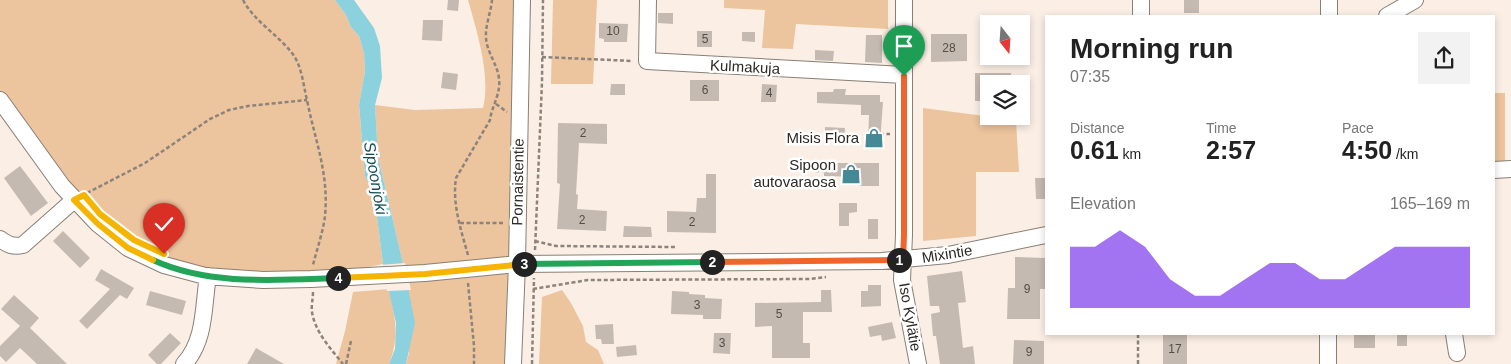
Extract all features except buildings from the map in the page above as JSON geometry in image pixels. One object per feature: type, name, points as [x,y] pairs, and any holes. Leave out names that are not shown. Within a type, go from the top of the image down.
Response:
[{"type":"street","name":"Pornaistentie","points":[[513,364],[517,264],[522,0]]},
{"type":"street","name":"Kulmakuja","points":[[648,0],[647,61],[904,76]]},
{"type":"street","name":"Iso Kylätie","points":[[904,0],[904,235],[902,280],[918,364]]},
{"type":"street","points":[[1140,15],[1141,0]]},
{"type":"street","points":[[1329,0],[1330,15]]},
{"type":"street","points":[[1389,15],[1415,0]]},
{"type":"street","name":"Mixintie","points":[[0,100],[74,200],[98,224],[128,248],[164,265],[208,276],[263,280],[351,278],[425,274],[517,264],[903,260],[948,255],[1002,238],[1045,235]]},
{"type":"street","points":[[1495,170],[1511,169]]},
{"type":"street","points":[[0,240],[14,246],[23,245],[74,200]]},
{"type":"street","points":[[184,364],[192,356],[200,335],[208,276]]},
{"type":"street","points":[[1328,335],[1328,364]]},
{"type":"street","points":[[1454,335],[1456,353]]},
{"type":"path","points":[[242,0],[251,14],[267,27],[292,54],[298,65],[320,151],[326,192],[325,218],[312,270]]},
{"type":"path","points":[[474,364],[467,270],[468,259],[455,201],[456,178],[490,120],[490,114],[496,104],[499,79],[486,38],[492,0]]},
{"type":"path","points":[[532,364],[543,0]]},
{"type":"path","points":[[542,57],[633,61]]},
{"type":"path","points":[[74,200],[146,163],[210,119],[229,110],[248,106],[307,100]]},
{"type":"path","points":[[880,134],[890,134]]},
{"type":"path","points":[[815,171],[824,171]]},
{"type":"path","points":[[460,223],[508,223]]},
{"type":"path","points":[[533,289],[588,280],[810,279],[830,276]]},
{"type":"path","points":[[313,289],[312,311],[315,323],[344,364]]},
{"type":"path","points":[[1138,335],[1138,364]]},
{"type":"path","points":[[344,364],[351,341]]},
{"type":"shaded area","points":[[0,0],[335,0],[346,15],[351,27],[359,36],[364,53],[365,71],[359,105],[365,176],[374,193],[383,264],[311,279],[164,265],[98,224],[0,100]]},
{"type":"shaded area","points":[[468,0],[522,0],[513,364],[406,364],[409,353],[405,272],[378,157],[375,105],[415,110],[483,108],[485,95],[484,68],[479,40]]},
{"type":"shaded area","points":[[553,0],[597,0],[593,84],[551,84]]},
{"type":"shaded area","points":[[724,0],[888,0],[888,29],[796,24],[793,49],[762,48],[765,10],[724,8]]},
{"type":"shaded area","points":[[1495,93],[1505,93],[1505,169],[1495,170]]},
{"type":"shaded area","points":[[923,108],[980,115],[980,125],[1016,125],[1019,172],[976,172],[976,236],[923,241]]},
{"type":"shaded area","points":[[389,289],[395,318],[395,335],[389,364],[336,364],[353,292]]},
{"type":"shaded area","points":[[562,290],[583,326],[586,342],[598,350],[604,364],[539,364],[542,297]]},
{"type":"water","name":"Sipoonjoki","points":[[335,0],[354,0],[374,28],[380,46],[382,78],[375,105],[378,157],[415,323],[406,364],[389,364],[395,349],[396,323],[383,264],[374,193],[365,176],[359,105],[365,71],[364,53],[359,36],[351,27],[346,15]]},
{"type":"pier","points":[[405,263],[411,290],[387,291],[380,265]]},
{"type":"place","name":"Misis Flora","points":[[874,138]]},
{"type":"place","name":"Sipoon autovaraosa","points":[[851,174]]},
{"type":"route","points":[[164,254],[134,240],[100,214],[84,195],[74,200],[98,224],[128,248],[164,265],[205,276],[263,280],[351,278],[425,274],[517,264],[903,260],[904,76]]}]
